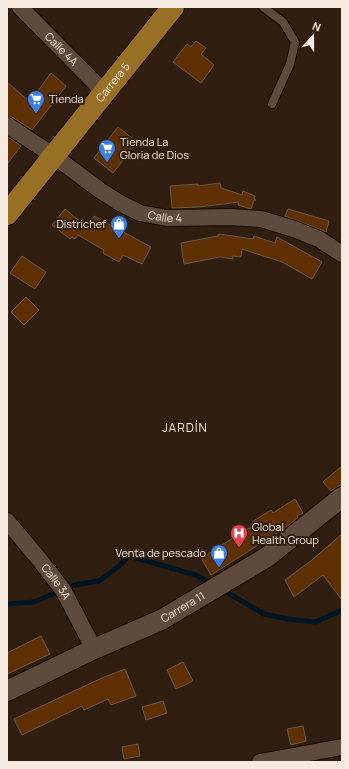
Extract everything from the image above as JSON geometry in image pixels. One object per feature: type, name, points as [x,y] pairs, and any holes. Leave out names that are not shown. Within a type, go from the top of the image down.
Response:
[{"type":"highway","name":"Carrera 5","points":[[7,214],[173,7]]},
{"type":"street","name":"Calle 4A","points":[[20,7],[104,92]]},
{"type":"street","name":"Calle 4","points":[[7,126],[54,156],[101,191],[140,213],[167,218],[231,217],[261,219],[320,239],[342,254]]},
{"type":"street","name":"Carrera 11","points":[[7,691],[94,649],[161,620],[267,557],[342,497]]},
{"type":"street","name":"Calle 3A","points":[[7,521],[63,590],[94,649]]},
{"type":"street","points":[[260,762],[342,747]]},
{"type":"lane","points":[[263,7],[283,22],[295,42],[290,64],[272,104]]},
{"type":"building","points":[[196,41],[206,48],[201,54],[214,65],[201,83],[173,62],[187,44],[191,47]]},
{"type":"building","points":[[51,73],[66,86],[32,130],[12,117],[7,116],[7,82],[30,102]]},
{"type":"building","points":[[118,127],[137,142],[113,173],[94,158]]},
{"type":"building","points":[[7,136],[21,146],[7,164]]},
{"type":"building","points":[[220,183],[221,188],[242,195],[243,191],[255,196],[254,199],[256,200],[254,200],[251,209],[238,205],[239,202],[199,207],[172,208],[170,186],[198,184],[198,186]]},
{"type":"building","points":[[65,209],[88,228],[94,216],[151,247],[142,264],[123,255],[119,262],[103,253],[104,250],[78,235],[75,239],[72,237],[70,239],[52,225]]},
{"type":"building","points":[[288,209],[329,221],[326,232],[285,216]]},
{"type":"building","points":[[219,234],[253,239],[254,236],[275,243],[277,237],[322,262],[312,279],[282,262],[242,249],[241,257],[233,256],[233,259],[220,257],[184,264],[181,243],[218,236]]},
{"type":"building","points":[[22,256],[46,272],[35,289],[10,273]]},
{"type":"building","points":[[26,297],[39,310],[24,325],[11,312]]},
{"type":"building","points":[[342,466],[342,484],[331,491],[323,482]]},
{"type":"building","points":[[295,499],[303,513],[297,516],[298,518],[285,528],[211,575],[201,558],[254,525],[252,522],[271,510],[273,513]]},
{"type":"building","points":[[342,534],[342,600],[323,575],[294,597],[285,580],[312,560]]},
{"type":"building","points":[[41,636],[50,654],[7,674],[7,653]]},
{"type":"building","points":[[183,662],[193,681],[176,689],[167,670]]},
{"type":"building","points":[[125,669],[136,696],[111,705],[108,699],[84,710],[82,706],[22,735],[14,719],[102,678]]},
{"type":"building","points":[[163,701],[167,713],[146,720],[142,707]]},
{"type":"building","points":[[303,726],[306,741],[291,745],[287,729]]},
{"type":"building","points":[[138,744],[140,756],[124,759],[122,747]]},
{"type":"waterway","points":[[7,604],[34,602],[74,585],[99,581],[118,567],[129,556],[196,575],[212,584]]},
{"type":"waterway","points":[[223,590],[264,614],[287,619],[316,622],[342,610]]},
{"type":"place","name":"Tienda","points":[[36,114]]},
{"type":"place","name":"Tienda La Gloria de Dios","points":[[107,163]]},
{"type":"place","name":"Districhef","points":[[119,239]]},
{"type":"place","name":"Global Health Group","points":[[239,548]]},
{"type":"place","name":"Venta de pescado","points":[[219,568]]},
{"type":"district","name":"JARDÍN","points":[[185,428]]}]
